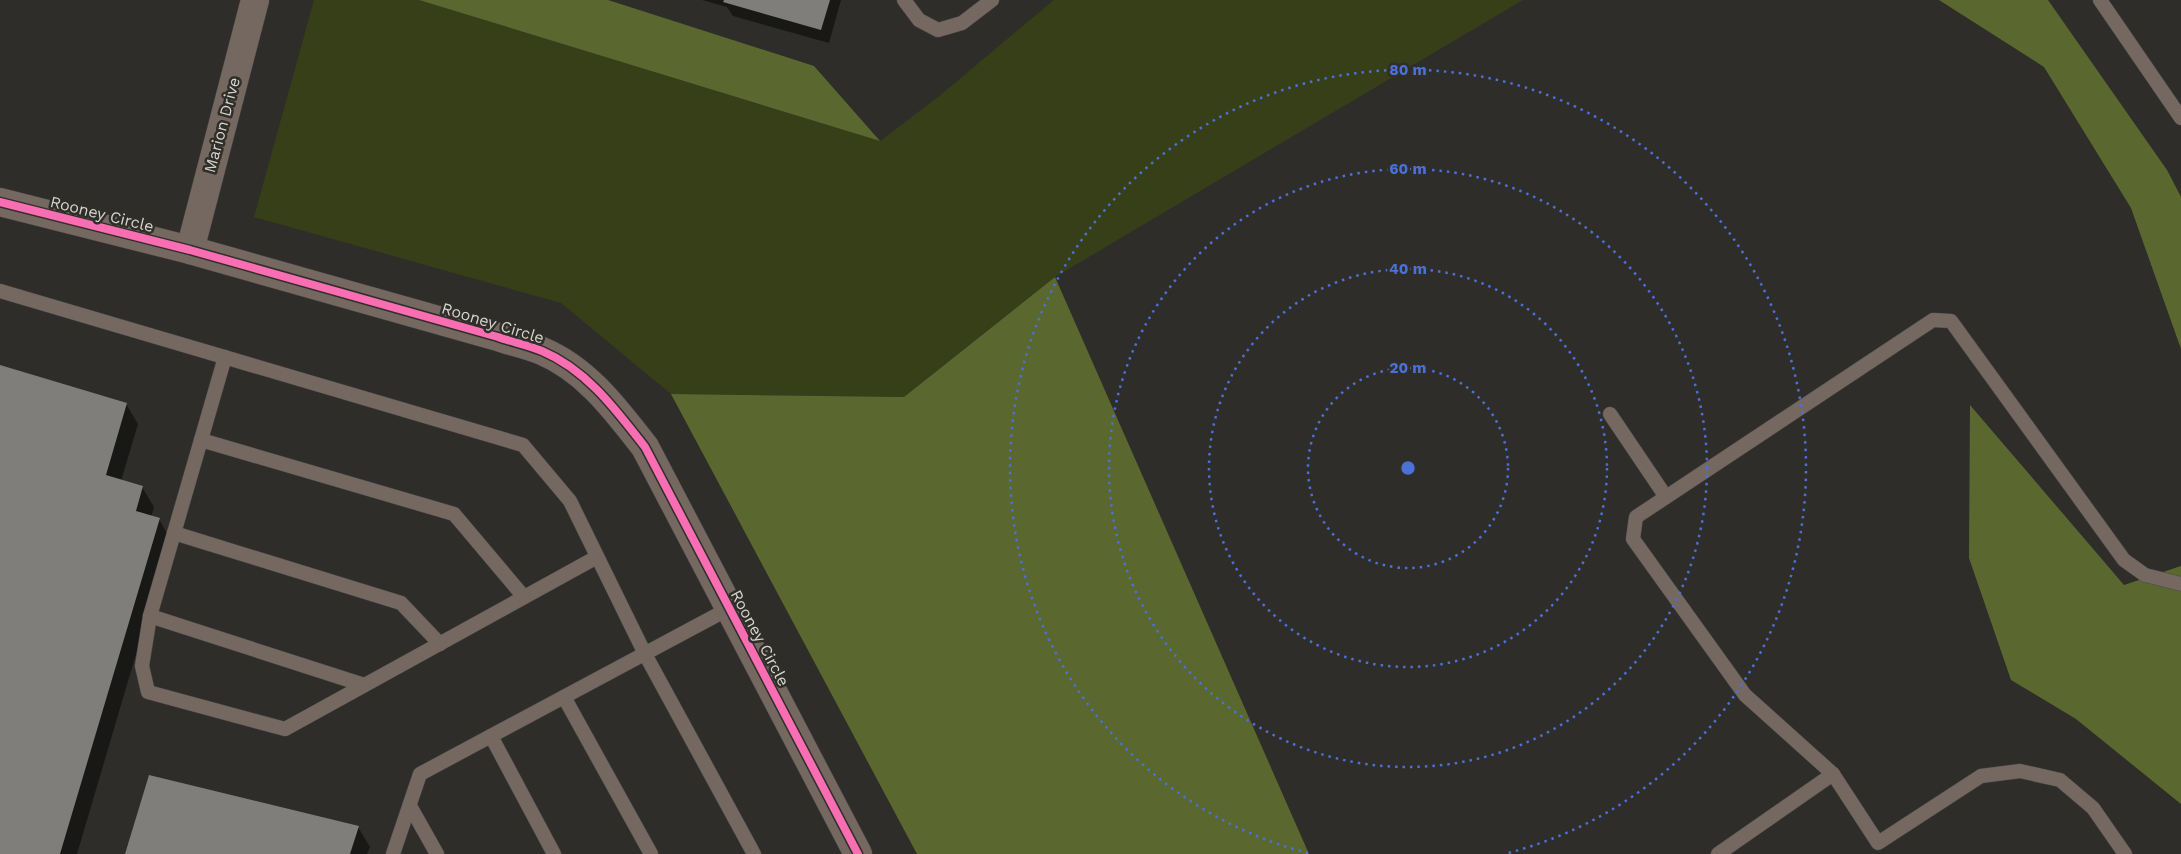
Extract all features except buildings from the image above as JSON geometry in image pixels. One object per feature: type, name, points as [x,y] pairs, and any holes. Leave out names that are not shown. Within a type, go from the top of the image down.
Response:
[{"type":"street","name":"Marion Drive","points":[[190,250],[255,0]]},
{"type":"street","name":"Rooney Circle","points":[[0,202],[190,250],[542,351],[579,373],[611,403],[645,447],[858,854]]},
{"type":"lane","points":[[904,0],[919,20],[938,30],[962,23],[992,0]]},
{"type":"lane","points":[[2100,0],[2181,118]]},
{"type":"lane","points":[[0,291],[523,445],[570,502],[645,654],[754,854]]},
{"type":"lane","points":[[2125,854],[2093,808],[2060,780],[2020,771],[1981,776],[1882,848],[1833,774],[1745,695],[1633,539],[1636,517],[1933,320],[1950,321],[2124,560],[2144,575],[2181,584]]},
{"type":"lane","points":[[225,357],[150,616],[142,666],[148,692],[285,729],[597,557]]},
{"type":"lane","points":[[1610,414],[1666,497]]},
{"type":"lane","points":[[201,440],[454,514],[524,597]]},
{"type":"lane","points":[[174,533],[401,603],[440,644]]},
{"type":"lane","points":[[393,854],[420,774],[730,608]]},
{"type":"lane","points":[[150,616],[364,685]]},
{"type":"lane","points":[[564,697],[651,854]]},
{"type":"lane","points":[[490,736],[554,854]]},
{"type":"lane","points":[[1718,854],[1833,774]]},
{"type":"lane","points":[[410,806],[436,854]]},
{"type":"green space","points":[[314,0],[419,0],[880,141],[938,97],[1054,0],[1523,0],[1055,277],[904,397],[671,394],[561,303],[254,217]]},
{"type":"green space","points":[[419,0],[608,0],[814,66],[880,141]]},
{"type":"green space","points":[[1939,0],[2048,0],[2167,170],[2181,197],[2181,349],[2131,208],[2044,67]]},
{"type":"green space","points":[[1055,277],[1309,854],[917,854],[671,394],[904,397]]},
{"type":"green space","points":[[1970,405],[2124,585],[2181,566],[2181,804],[2076,719],[2011,680],[1969,558]]},
{"type":"cycle path","points":[[0,202],[190,250],[498,337],[542,351],[573,369],[600,392],[645,447],[858,854]]}]
